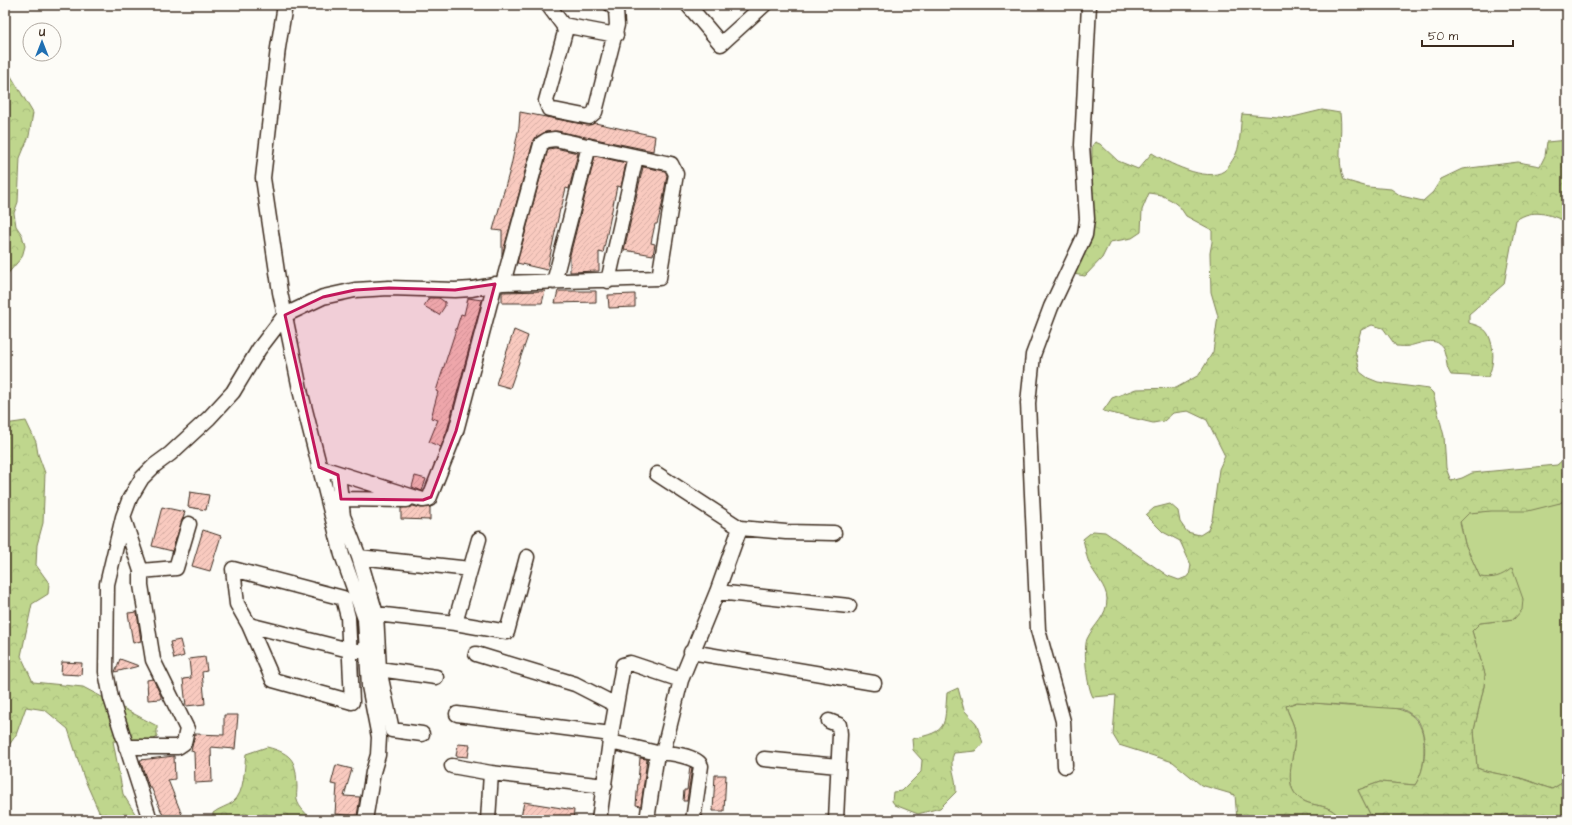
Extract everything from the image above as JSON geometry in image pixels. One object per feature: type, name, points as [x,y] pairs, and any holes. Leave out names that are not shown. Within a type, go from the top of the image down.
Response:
[{"type":"street","points":[[285,5],[278,48],[269,142],[263,178],[285,315],[301,394],[342,555],[365,619],[370,686],[379,737],[378,754],[373,772],[366,820]]},
{"type":"street","points":[[548,5],[563,25],[564,36],[546,101],[546,106],[549,109],[589,117],[595,112],[616,34],[617,15],[616,10],[611,5]]},
{"type":"street","points":[[688,5],[721,44],[764,5]]},
{"type":"street","points":[[1065,766],[1063,721],[1038,630],[1028,403],[1033,355],[1052,307],[1084,236],[1087,219],[1082,145],[1089,5]]},
{"type":"street","points":[[563,25],[616,34]]},
{"type":"street","points":[[150,820],[111,698],[106,672],[107,584],[122,517],[130,498],[142,478],[210,418],[233,392],[259,349],[285,315],[323,297],[355,290],[389,288],[466,289],[499,283],[649,279],[659,277],[676,174],[671,164],[555,139],[547,140],[541,144],[499,283],[456,431],[431,497],[428,500],[341,499]]},
{"type":"street","points":[[554,282],[589,146]]},
{"type":"street","points":[[608,280],[636,157]]},
{"type":"street","points":[[319,467],[338,475],[423,500]]},
{"type":"street","points":[[657,474],[740,528],[786,532],[834,533]]},
{"type":"street","points":[[338,475],[343,516],[359,557],[376,614],[379,669],[392,730],[422,734]]},
{"type":"street","points":[[122,517],[141,571],[153,660],[187,729],[184,743],[178,747],[126,747]]},
{"type":"street","points":[[141,571],[176,568],[190,524]]},
{"type":"street","points":[[647,820],[660,753],[681,680],[717,592],[740,528]]},
{"type":"street","points":[[455,623],[479,539]]},
{"type":"street","points":[[359,557],[470,569]]},
{"type":"street","points":[[376,614],[455,623],[507,632],[527,557]]},
{"type":"street","points":[[233,569],[343,598],[348,617],[349,650],[352,702],[273,680],[249,625],[236,604],[233,569]]},
{"type":"street","points":[[717,592],[849,606]]},
{"type":"street","points":[[249,625],[349,650],[367,651]]},
{"type":"street","points":[[692,652],[874,683]]},
{"type":"street","points":[[476,654],[576,684],[616,705]]},
{"type":"street","points":[[599,820],[616,705],[624,663],[630,663],[681,680]]},
{"type":"street","points":[[379,669],[436,677]]},
{"type":"street","points":[[457,714],[611,738],[660,753],[694,758],[700,763],[693,820]]},
{"type":"street","points":[[829,721],[839,725],[836,820]]},
{"type":"street","points":[[764,758],[838,766]]},
{"type":"street","points":[[452,766],[491,773],[605,786]]},
{"type":"street","points":[[488,820],[491,773]]},
{"type":"highlighted area","points":[[495,284],[456,431],[431,497],[423,500],[341,499],[338,475],[319,467],[285,315],[323,297],[355,290],[389,288],[455,290]]},
{"type":"green space","points":[[5,38],[8,71],[33,113],[29,136],[20,158],[18,202],[14,213],[16,226],[22,235],[25,246],[22,257],[5,277]]},
{"type":"green space","points":[[1322,110],[1340,113],[1340,164],[1344,180],[1368,187],[1391,189],[1401,196],[1423,201],[1433,192],[1441,179],[1462,169],[1518,162],[1540,166],[1545,156],[1547,142],[1567,140],[1567,222],[1547,215],[1535,213],[1522,216],[1516,220],[1504,284],[1469,314],[1469,323],[1484,330],[1488,334],[1492,345],[1492,367],[1488,377],[1451,375],[1447,367],[1443,348],[1440,344],[1430,341],[1407,346],[1396,346],[1383,328],[1372,325],[1361,330],[1355,350],[1360,372],[1368,378],[1378,382],[1429,389],[1433,393],[1444,436],[1446,468],[1451,481],[1472,473],[1557,465],[1567,456],[1567,498],[1560,503],[1528,511],[1491,511],[1469,513],[1460,522],[1465,544],[1480,577],[1497,577],[1512,568],[1523,599],[1522,610],[1514,619],[1480,623],[1472,631],[1485,674],[1484,686],[1474,730],[1477,768],[1488,772],[1520,778],[1552,789],[1562,783],[1567,767],[1567,820],[1373,820],[1358,790],[1380,782],[1415,785],[1422,771],[1425,746],[1422,729],[1419,722],[1402,709],[1297,702],[1286,706],[1294,727],[1295,735],[1290,772],[1292,789],[1302,800],[1331,810],[1341,820],[1237,820],[1235,795],[1201,785],[1173,762],[1119,745],[1113,735],[1116,695],[1093,697],[1091,692],[1086,668],[1086,644],[1090,634],[1103,616],[1107,599],[1103,585],[1089,563],[1083,539],[1093,531],[1105,532],[1168,576],[1179,580],[1189,576],[1191,565],[1180,541],[1163,532],[1146,515],[1154,508],[1170,504],[1178,511],[1180,522],[1187,532],[1200,535],[1208,530],[1212,520],[1219,469],[1225,456],[1207,420],[1188,411],[1173,413],[1164,421],[1153,423],[1103,411],[1112,398],[1136,389],[1176,388],[1199,375],[1213,352],[1218,316],[1211,292],[1210,253],[1212,230],[1186,216],[1180,207],[1161,195],[1149,193],[1142,210],[1141,232],[1132,238],[1110,242],[1102,258],[1085,276],[1073,274],[1091,230],[1092,146],[1095,142],[1100,144],[1118,161],[1138,169],[1152,153],[1176,166],[1187,170],[1208,175],[1217,174],[1226,170],[1238,150],[1242,114],[1289,118]]},
{"type":"green space","points":[[26,421],[36,442],[38,454],[45,473],[43,523],[37,545],[36,565],[49,583],[48,594],[32,604],[21,656],[33,682],[83,687],[157,726],[157,737],[148,744],[113,741],[123,794],[139,820],[108,820],[99,812],[84,778],[68,729],[45,710],[26,707],[16,735],[5,751],[5,424]]},
{"type":"green space","points":[[1567,498],[1567,756],[1565,774],[1562,783],[1552,789],[1520,778],[1488,772],[1477,768],[1474,730],[1484,686],[1485,674],[1472,631],[1480,623],[1514,619],[1503,576],[1491,579],[1480,577],[1465,544],[1460,521],[1469,513],[1560,503]]},
{"type":"green space","points":[[958,688],[964,710],[976,723],[983,743],[976,751],[954,753],[952,758],[952,767],[956,792],[940,808],[918,814],[895,805],[892,801],[893,792],[902,791],[921,772],[922,760],[913,750],[912,739],[939,730],[944,720],[947,693]]},
{"type":"green space","points":[[1297,702],[1387,707],[1399,709],[1409,714],[1417,721],[1422,732],[1424,747],[1424,757],[1420,776],[1415,785],[1380,782],[1358,790],[1373,820],[1341,820],[1331,810],[1302,800],[1292,789],[1290,781],[1295,735],[1294,727],[1286,706]]},
{"type":"green space","points":[[267,747],[283,753],[292,760],[296,771],[298,803],[312,820],[213,820],[213,813],[229,805],[240,793],[246,754]]},
{"type":"building","points":[[520,112],[587,125],[595,123],[655,136],[653,151],[557,131],[546,132],[536,137],[533,142],[502,256],[502,231],[493,230],[511,166],[519,127]]},
{"type":"building","points":[[555,148],[578,153],[569,189],[566,188],[560,209],[547,270],[517,263],[548,149]]},
{"type":"building","points":[[595,156],[626,163],[621,187],[617,186],[603,253],[599,252],[599,271],[570,272],[570,255]]},
{"type":"building","points":[[643,167],[665,171],[667,175],[662,205],[657,224],[655,224],[651,243],[655,244],[653,255],[624,250]]},
{"type":"building","points":[[545,291],[542,303],[502,303],[502,292]]},
{"type":"building","points":[[558,291],[596,291],[596,302],[555,303]]},
{"type":"building","points":[[635,294],[635,307],[609,308],[608,295]]},
{"type":"building","points":[[429,298],[439,298],[445,302],[445,306],[439,315],[424,306]]},
{"type":"building","points":[[468,298],[482,300],[447,431],[441,447],[429,442],[438,420],[431,418],[438,392],[436,391],[461,314],[464,315]]},
{"type":"building","points":[[514,330],[528,336],[510,388],[496,384]]},
{"type":"building","points":[[415,476],[426,479],[422,491],[412,487]]},
{"type":"building","points":[[190,492],[209,495],[206,510],[188,507]]},
{"type":"building","points":[[413,506],[421,508],[430,507],[430,520],[401,519],[401,508]]},
{"type":"building","points":[[162,507],[185,512],[172,551],[152,546]]},
{"type":"building","points":[[203,530],[221,536],[210,571],[192,566]]},
{"type":"building","points":[[137,612],[141,641],[133,643],[128,613]]},
{"type":"building","points":[[180,640],[184,656],[174,659],[170,642]]},
{"type":"building","points":[[205,657],[207,671],[202,672],[205,704],[186,706],[183,679],[191,678],[189,659]]},
{"type":"building","points":[[120,659],[139,666],[115,672]]},
{"type":"building","points":[[62,662],[82,663],[81,675],[61,674]]},
{"type":"building","points":[[153,679],[161,699],[148,700],[147,680]]},
{"type":"building","points":[[224,715],[238,715],[235,749],[211,747],[212,782],[195,783],[194,752],[191,751],[195,734],[224,735]]},
{"type":"building","points":[[458,744],[470,745],[468,757],[456,756]]},
{"type":"building","points":[[174,756],[175,779],[168,780],[184,820],[165,820],[151,787],[149,787],[140,760]]},
{"type":"building","points":[[640,758],[647,759],[641,806],[636,805]]},
{"type":"building","points":[[336,765],[352,769],[344,796],[360,797],[357,816],[335,814],[337,785],[331,784]]},
{"type":"building","points":[[690,767],[692,768],[687,801],[683,801],[684,790],[687,790]]},
{"type":"building","points":[[715,775],[726,775],[724,811],[713,811]]},
{"type":"building","points":[[524,802],[574,810],[573,820],[542,820],[521,817]]}]
